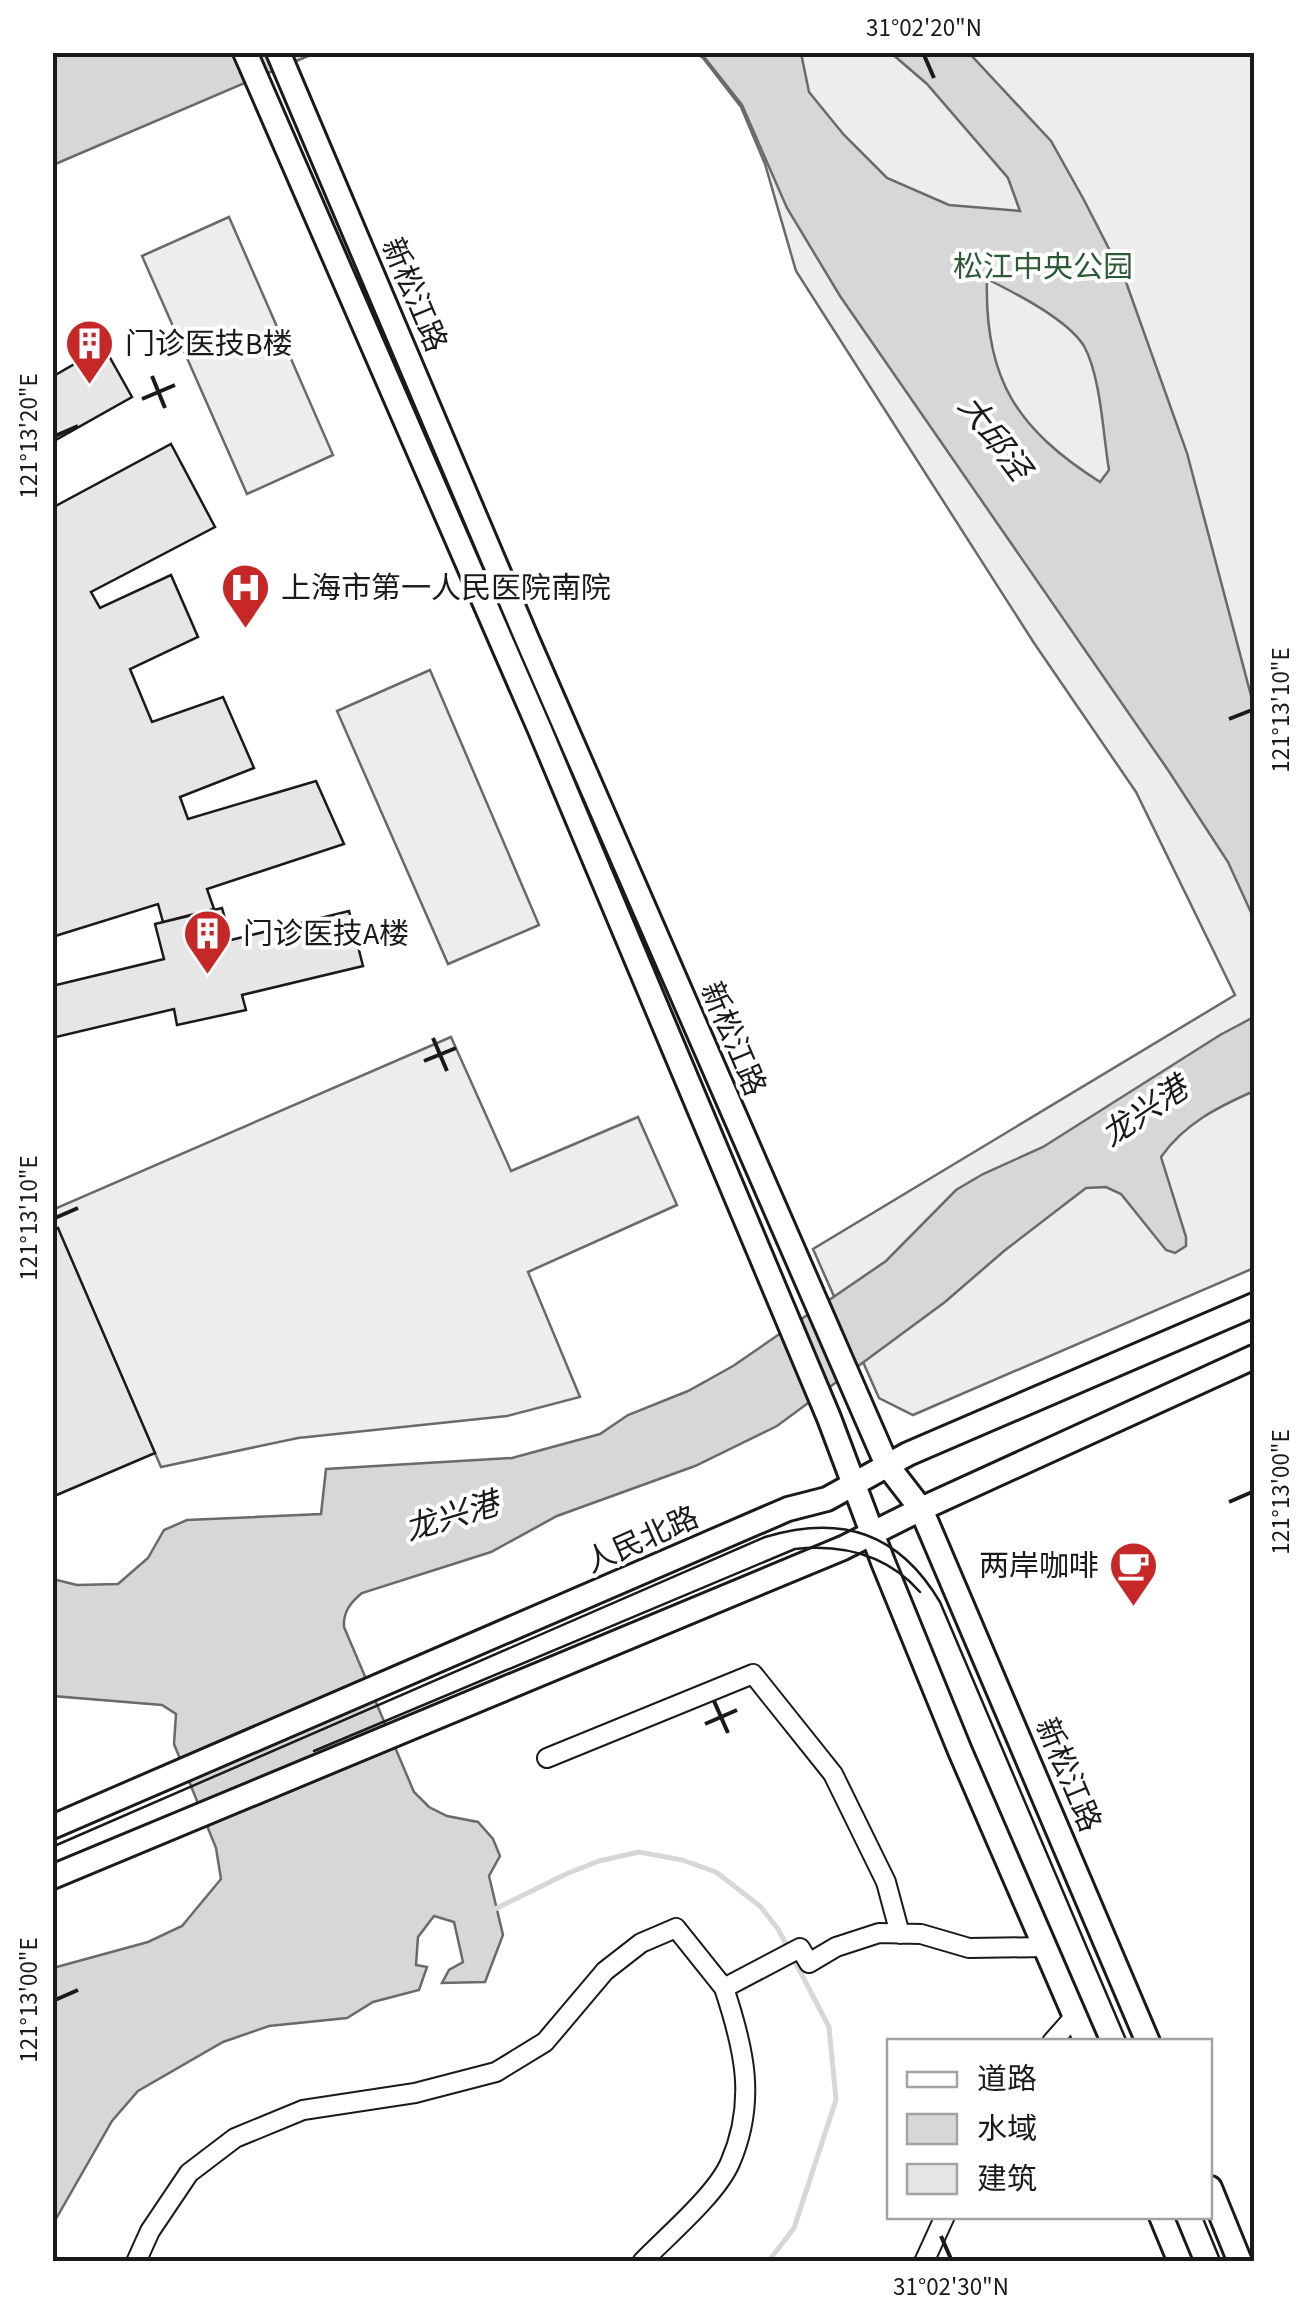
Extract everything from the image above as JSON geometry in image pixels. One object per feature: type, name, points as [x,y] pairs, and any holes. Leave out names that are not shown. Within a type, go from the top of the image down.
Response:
[{"type":"main road","name":"新松江路","points":[[245,52],[540,730],[1085,2039]]},
{"type":"main road","name":"新松江路","points":[[282,62],[527,639],[850,1382],[887,1466],[921,1509],[1147,2039]]},
{"type":"main road","name":"人民北路","points":[[52,1827],[788,1509],[827,1499],[887,1466],[1254,1306]]},
{"type":"main road","points":[[52,1877],[820,1558],[1254,1357]]},
{"type":"main road","points":[[1212,2193],[1240,2262]]},
{"type":"main road","points":[[1162,2219],[1180,2262]]},
{"type":"street","points":[[547,1758],[753,1674],[833,1774],[886,1882],[900,1934]]},
{"type":"street","points":[[136,2262],[150,2231],[189,2173],[235,2138],[303,2110],[415,2093],[496,2072],[545,2042],[604,1971],[641,1943],[676,1928],[724,1988],[742,2040],[748,2088],[730,2165],[695,2209],[642,2262]]},
{"type":"street","points":[[724,1988],[791,1952],[810,1962],[836,1946],[879,1933],[921,1934],[969,1948],[1046,1948]]},
{"type":"street","points":[[1055,2039],[1075,2016]]},
{"type":"street","points":[[924,2262],[943,2219]]},
{"type":"shaded area","name":"松江中央公园","points":[[696,53],[1254,53],[1254,1268],[913,1415],[879,1398],[813,1249],[1235,995],[1136,792],[1034,643],[796,271],[765,164],[741,107]]},
{"type":"shaded area","points":[[229,217],[333,455],[247,494],[142,256]]},
{"type":"shaded area","points":[[430,670],[539,925],[448,964],[337,711]]},
{"type":"shaded area","points":[[451,1037],[511,1171],[638,1117],[677,1205],[528,1272],[580,1397],[507,1416],[298,1438],[161,1467],[58,1229],[53,1231],[52,1210]]},
{"type":"water","points":[[53,53],[315,53],[53,165]]},
{"type":"water","name":"大邱泾","points":[[701,53],[801,53],[809,92],[887,178],[949,205],[1020,211],[1008,178],[927,84],[891,53],[969,53],[1051,141],[1126,282],[1187,453],[1254,707],[1254,919],[1228,862],[1168,770],[840,296],[787,208],[742,105]],"holes":[[[987,279],[1053,317],[1084,346],[1098,390],[1109,470],[1100,482],[1047,442],[1011,398],[992,345]]]},
{"type":"water","name":"龙兴港","points":[[1254,1017],[1254,1091],[1191,1125],[1161,1157],[1186,1246],[1175,1253],[1166,1250],[1121,1194],[1106,1187],[1086,1188],[945,1302],[777,1426],[695,1466],[557,1516],[491,1552],[362,1593],[354,1600],[346,1612],[344,1627],[414,1792],[429,1807],[447,1816],[478,1822],[493,1839],[500,1856],[489,1876],[503,1935],[485,1982],[442,1983],[449,1970],[463,1962],[454,1922],[434,1916],[418,1937],[416,1965],[427,1967],[419,1990],[373,2002],[347,2018],[269,2026],[223,2042],[138,2091],[112,2121],[53,2224],[53,1968],[148,1942],[182,1926],[221,1879],[216,1848],[174,1744],[176,1714],[162,1705],[53,1696],[53,1579],[77,1585],[118,1584],[148,1558],[164,1530],[187,1520],[321,1514],[326,1469],[512,1458],[600,1434],[628,1415],[688,1391],[733,1366],[886,1261],[956,1190],[1043,1147]]},
{"type":"building","name":"门诊医技B楼","points":[[104,347],[132,397],[52,442],[52,377]]},
{"type":"building","points":[[171,444],[215,527],[91,592],[100,608],[171,575],[198,637],[130,669],[152,722],[223,697],[254,768],[180,797],[188,819],[316,781],[344,844],[207,889],[214,909],[163,922],[158,904],[52,937],[52,508]]},
{"type":"building","name":"门诊医技A楼","points":[[222,908],[231,940],[349,911],[363,966],[242,995],[246,1010],[177,1025],[174,1009],[52,1038],[52,986],[164,959],[155,924]]},
{"type":"building","points":[[58,1228],[155,1453],[52,1497],[52,1231]]},
{"type":"waterway","points":[[491,1911],[566,1874],[639,1852],[682,1860],[716,1872],[760,1906],[778,1929],[829,2027],[836,2100],[794,2228],[768,2262]]},
{"type":"tram line","points":[[52,1847],[765,1537],[793,1530],[843,1529],[887,1545],[924,1578],[940,1602],[1126,2039]]},
{"type":"tram line","points":[[314,1751],[795,1549],[830,1548],[863,1555],[893,1569],[920,1592]]},
{"type":"tram line","points":[[1203,2219],[1221,2262]]},
{"type":"place","name":"门诊医技B楼","points":[[90,386]]},
{"type":"place","name":"上海市第一人民医院南院","points":[[246,630]]},
{"type":"place","name":"门诊医技A楼","points":[[208,976]]},
{"type":"place","name":"两岸咖啡","points":[[1134,1608]]}]
